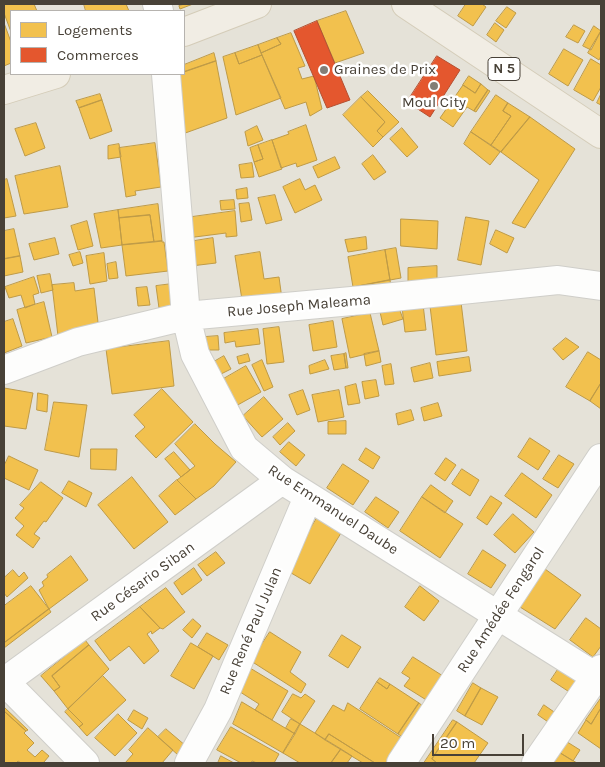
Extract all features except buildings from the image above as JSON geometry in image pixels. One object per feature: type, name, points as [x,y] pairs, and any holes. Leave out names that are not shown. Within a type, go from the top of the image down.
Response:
[{"type":"main road","points":[[185,32],[257,4]]},
{"type":"main road","name":"N 5","points":[[406,4],[601,134]]},
{"type":"main road","points":[[4,90],[53,75]]},
{"type":"street","name":"Rue Emmanuel Daube","points":[[166,75],[186,316],[195,354],[244,448],[282,480],[308,497],[497,615],[600,675]]},
{"type":"street","name":"Rue Joseph Maleama","points":[[4,370],[78,342],[186,316],[558,280],[601,286]]},
{"type":"street","name":"Rue Amédée Fengarol","points":[[401,763],[601,458]]},
{"type":"street","name":"Rue Césario Siban","points":[[4,682],[282,480]]},
{"type":"street","name":"Rue René Paul Julan","points":[[189,763],[218,710],[308,497]]},
{"type":"street","points":[[536,763],[600,675]]},
{"type":"street","points":[[4,682],[85,763]]},
{"type":"shaded area","points":[[4,4],[601,4],[601,763],[4,763]]},
{"type":"place","name":"Graines de Prix","points":[[324,70]]},
{"type":"place","name":"Moul City","points":[[434,86]]}]
